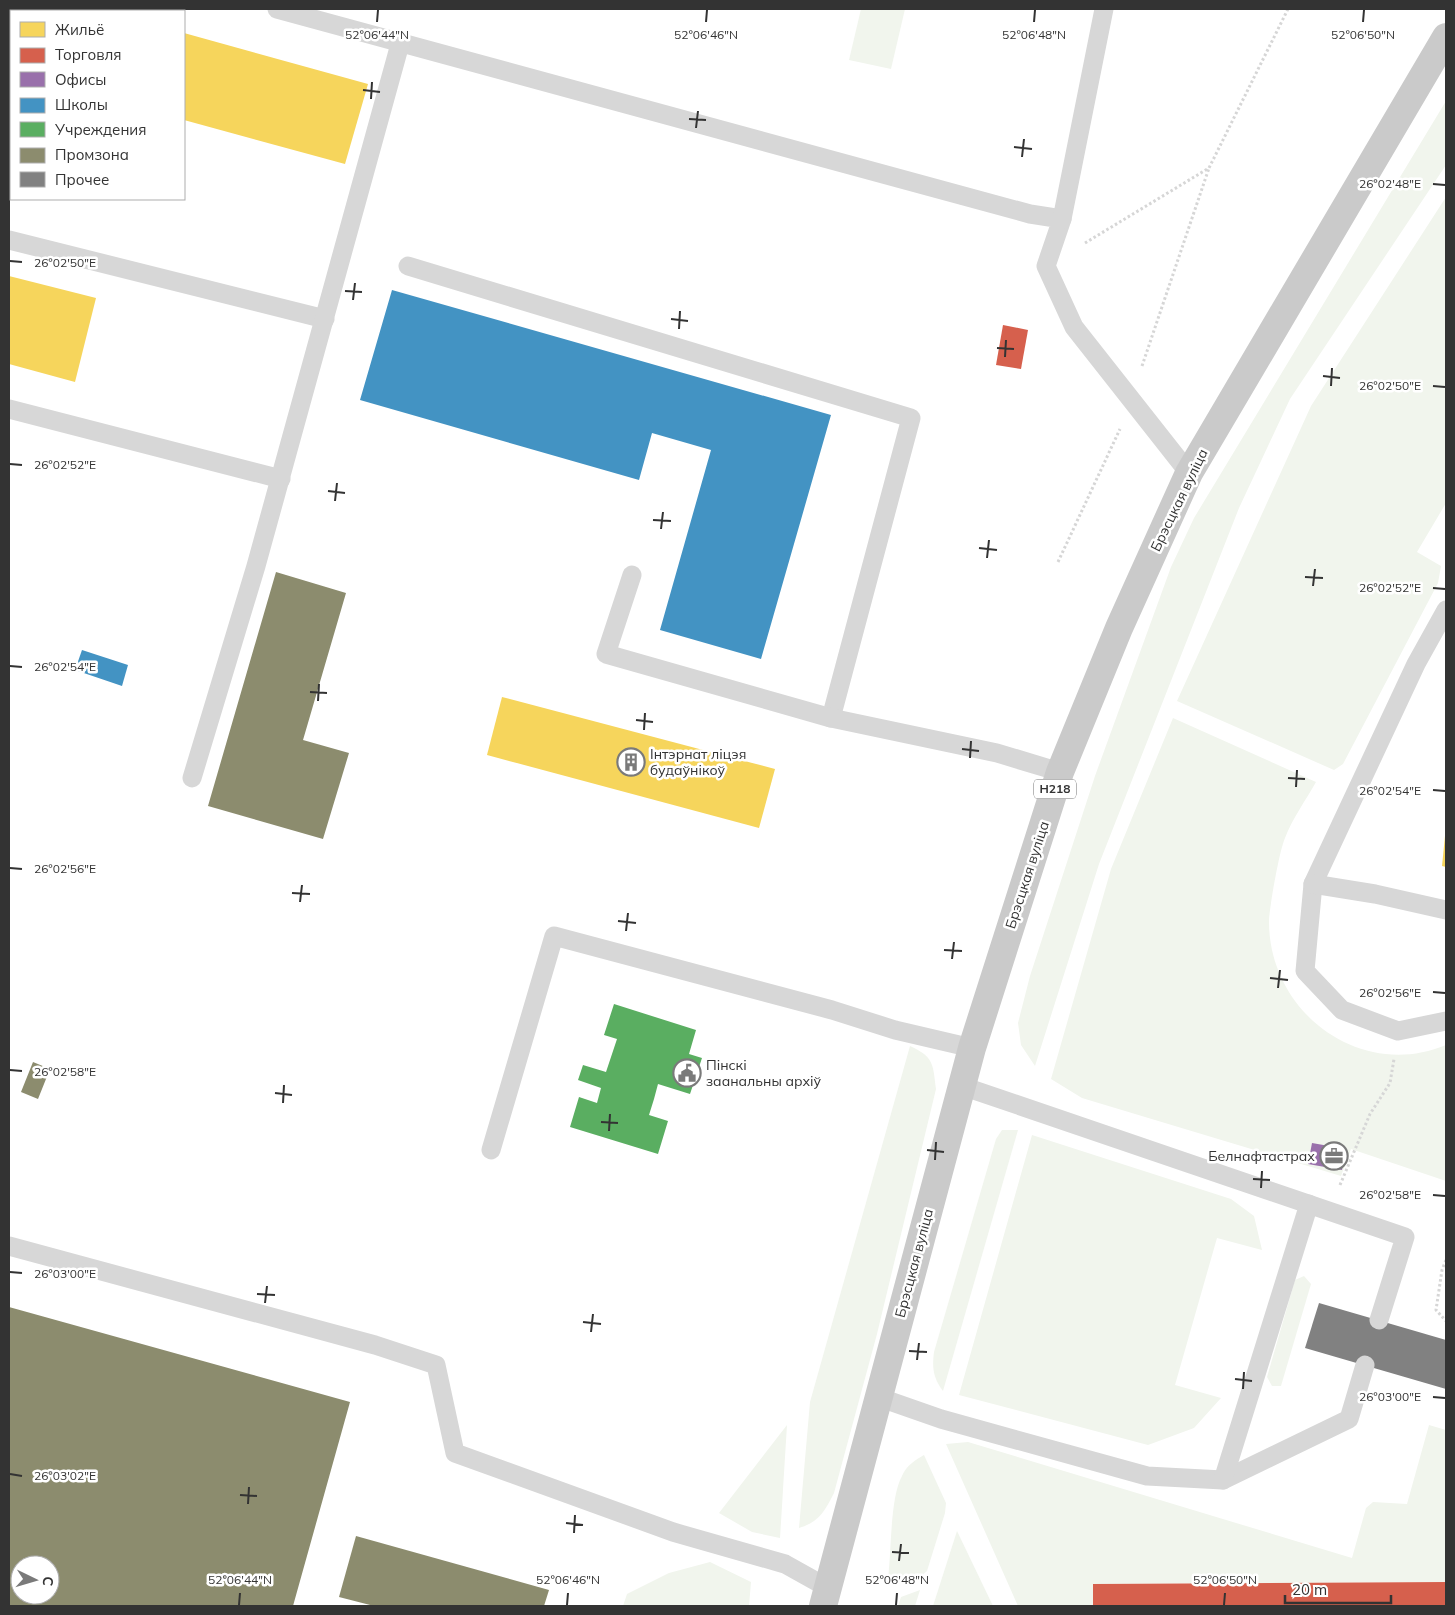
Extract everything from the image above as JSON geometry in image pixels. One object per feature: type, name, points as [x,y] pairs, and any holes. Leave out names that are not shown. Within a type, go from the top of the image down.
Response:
[{"type":"main road","name":"Брэсцкая вуліца","points":[[825,1597],[972,1048],[1060,772],[1119,628],[1189,473],[1446,37]]},
{"type":"lane","points":[[277,9],[1021,212],[1062,219]]},
{"type":"lane","points":[[1104,9],[1062,219],[1046,266],[1074,327],[1189,473]]},
{"type":"lane","points":[[192,778],[256,566],[400,44]]},
{"type":"lane","points":[[9,240],[325,319]]},
{"type":"lane","points":[[408,266],[911,418],[831,718]]},
{"type":"lane","points":[[9,409],[280,478]]},
{"type":"lane","points":[[632,575],[606,654],[831,718],[997,753],[1060,772]]},
{"type":"lane","points":[[1446,610],[1416,664],[1313,884],[1305,971],[1342,1010],[1398,1031],[1446,1021]]},
{"type":"lane","points":[[1313,884],[1375,894],[1446,910]]},
{"type":"lane","points":[[491,1150],[554,936],[822,1008],[896,1030],[972,1048]]},
{"type":"lane","points":[[962,1086],[1405,1237],[1379,1320]]},
{"type":"lane","points":[[1223,1480],[1310,1204]]},
{"type":"lane","points":[[9,1246],[375,1345],[436,1365],[455,1453],[673,1532],[785,1564],[825,1597]]},
{"type":"lane","points":[[878,1397],[941,1419],[1147,1476],[1223,1480],[1348,1419],[1365,1365]]},
{"type":"path","points":[[1046,266],[1209,168],[1288,9]]},
{"type":"path","points":[[1310,1204],[1338,1189],[1370,1114],[1390,1083],[1398,1031]]},
{"type":"path","points":[[1446,1260],[1442,1270],[1436,1310],[1446,1321]]},
{"type":"shaded area","points":[[861,9],[905,9],[891,69],[849,60]]},
{"type":"shaded area","points":[[1446,101],[1446,165],[1290,399],[1239,508],[1099,864],[1035,1066],[1021,1045],[1018,1023],[1030,976],[1095,776],[1171,567],[1194,518]]},
{"type":"shaded area","points":[[1446,197],[1446,503],[1417,552],[1441,566],[1438,583],[1343,764],[1334,770],[1177,701],[1311,406]]},
{"type":"shaded area","points":[[1173,718],[1316,782],[1291,824],[1280,855],[1269,920],[1273,953],[1284,983],[1302,1009],[1325,1030],[1352,1046],[1382,1054],[1414,1054],[1446,1045],[1446,1181],[1351,1149],[1341,1176],[1082,1098],[1051,1079],[1111,869]]},
{"type":"shaded area","points":[[910,1046],[924,1054],[931,1062],[936,1089],[877,1334],[834,1493],[821,1515],[812,1523],[799,1528],[810,1402]]},
{"type":"shaded area","points":[[1002,1130],[1018,1130],[943,1391],[934,1373],[934,1352],[996,1139]]},
{"type":"shaded area","points":[[1032,1135],[1231,1199],[1254,1216],[1262,1250],[1217,1238],[1175,1385],[1221,1398],[1194,1428],[1148,1445],[959,1395]]},
{"type":"shaded area","points":[[1304,1276],[1311,1284],[1281,1386],[1272,1386],[1267,1377],[1295,1280]]},
{"type":"shaded area","points":[[787,1425],[780,1538],[752,1532],[719,1513]]},
{"type":"shaded area","points":[[1429,1425],[1446,1430],[1446,1582],[1093,1584],[1093,1606],[1018,1606],[946,1444],[968,1442],[1352,1558],[1366,1508],[1373,1502],[1407,1504]]},
{"type":"shaded area","points":[[924,1455],[946,1503],[945,1513],[927,1571],[920,1577],[887,1586],[893,1514],[898,1486],[908,1466]]},
{"type":"shaded area","points":[[957,1531],[993,1606],[933,1606]]},
{"type":"shaded area","points":[[710,1562],[751,1582],[749,1606],[623,1606],[627,1594],[669,1573]]},
{"type":"shaded area","points":[[920,1590],[915,1606],[898,1606],[901,1597]]},
{"type":"building: Жильё","points":[[9,9],[100,10],[10,10],[9,71]]},
{"type":"building: Жильё","points":[[185,33],[368,84],[345,164],[185,120]]},
{"type":"building: Жильё","points":[[9,276],[96,298],[75,382],[9,364]]},
{"type":"building: Жильё","name":"Інтэрнат ліцэя будаўнікоў","points":[[502,697],[775,769],[759,828],[487,755]]},
{"type":"building: Жильё","points":[[1446,836],[1446,867],[1442,866]]},
{"type":"building: Торговля","points":[[1003,325],[1028,330],[1021,369],[996,365]]},
{"type":"building: Торговля","points":[[1446,1582],[1446,1606],[1093,1606],[1093,1584]]},
{"type":"building: Офисы","points":[[1312,1143],[1346,1149],[1342,1170],[1308,1164]]},
{"type":"building: Школы","points":[[392,290],[831,415],[761,659],[660,630],[711,450],[652,433],[639,480],[360,400]]},
{"type":"building: Школы","points":[[82,650],[128,665],[122,686],[75,670]]},
{"type":"building: Учреждения","points":[[614,1004],[696,1030],[689,1054],[702,1058],[690,1094],[658,1084],[649,1115],[668,1121],[658,1154],[570,1127],[579,1097],[597,1103],[601,1088],[578,1080],[583,1065],[606,1072],[617,1039],[604,1035]]},
{"type":"building: Промзона","points":[[276,572],[346,593],[303,740],[349,753],[323,839],[208,806]]},
{"type":"building: Промзона","points":[[33,1062],[50,1069],[38,1099],[21,1092]]},
{"type":"building: Промзона","points":[[9,1307],[350,1402],[293,1606],[9,1606]]},
{"type":"building: Промзона","points":[[356,1536],[549,1590],[544,1606],[374,1606],[339,1597]]},
{"type":"building: Прочее","points":[[1319,1303],[1446,1340],[1446,1389],[1305,1348]]},
{"type":"place","name":"Інтэрнат ліцэя будаўнікоў","points":[[631,762]]},
{"type":"place","name":"Пінскі заанальны архіў","points":[[687,1073]]},
{"type":"place","name":"Белнафтастрах","points":[[1334,1156]]}]
